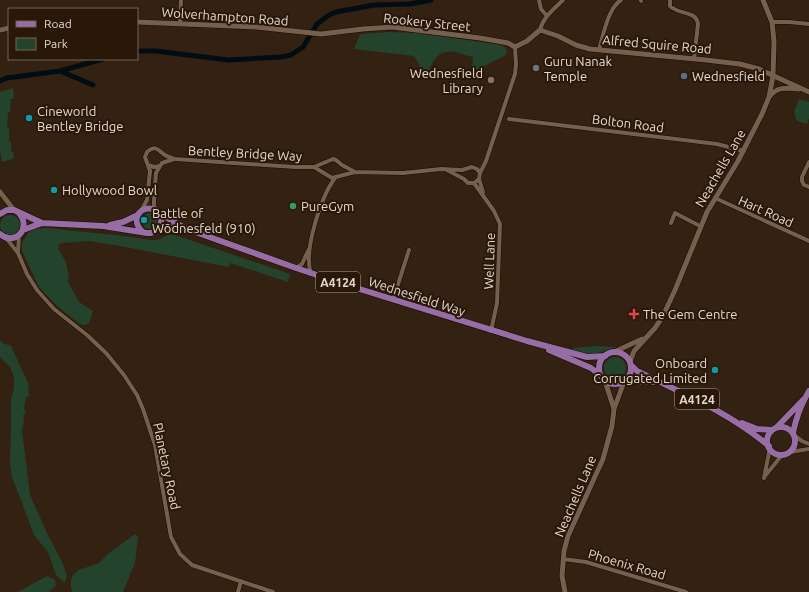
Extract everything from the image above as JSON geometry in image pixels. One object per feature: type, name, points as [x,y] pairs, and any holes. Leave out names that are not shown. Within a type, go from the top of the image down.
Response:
[{"type":"main road","points":[[0,214],[7,210],[17,212],[42,222],[103,226],[151,233],[158,230],[162,221],[159,213],[152,208],[147,208],[123,222],[103,226]]},
{"type":"main road","points":[[17,212],[24,221],[21,233]]},
{"type":"main road","name":"Wednesfield Way","points":[[159,213],[188,229],[311,274],[392,300],[491,331],[587,357],[605,356]]},
{"type":"main road","points":[[139,214],[137,223],[143,232]]},
{"type":"main road","points":[[2,236],[14,238],[42,222]]},
{"type":"main road","name":"Wednesfield Way","points":[[158,230],[172,227],[188,229]]},
{"type":"main road","name":"Wednesfield Way","points":[[527,341],[581,363],[600,375]]},
{"type":"main road","points":[[614,352],[624,355],[630,363],[631,371],[625,381],[614,384],[605,381],[600,375],[600,365],[605,356],[614,352]]},
{"type":"main road","name":"A4124","points":[[630,363],[637,371],[692,396],[731,418],[769,447]]},
{"type":"main road","name":"A4124","points":[[625,381],[661,382]]},
{"type":"main road","points":[[804,398],[795,424],[794,435],[796,442],[794,448],[790,452],[782,455],[772,452],[767,440],[768,434],[804,398],[809,391]]},
{"type":"main road","name":"A4124","points":[[731,418],[757,428],[774,429]]},
{"type":"main road","points":[[774,429],[780,427],[786,428],[794,435]]},
{"type":"street","points":[[180,24],[181,0]]},
{"type":"street","points":[[539,0],[541,9],[547,16]]},
{"type":"street","points":[[484,196],[479,179],[480,173],[486,161],[515,74],[515,47],[525,42],[540,30],[541,24],[547,16],[563,0]]},
{"type":"street","points":[[598,50],[611,11],[616,3],[621,0]]},
{"type":"street","points":[[670,0],[670,6],[673,9],[691,14],[697,19],[698,24],[694,59]]},
{"type":"street","name":"Neachells Lane","points":[[630,363],[634,350],[655,328],[670,302],[700,226],[714,198],[744,150],[769,97],[773,76],[774,41],[772,22],[764,0]]},
{"type":"street","name":"Wolverhampton Road","points":[[138,22],[256,27],[312,34]]},
{"type":"street","points":[[772,22],[809,24]]},
{"type":"street","name":"Rookery Street","points":[[312,34],[392,27],[480,38],[508,43],[515,47]]},
{"type":"street","name":"Alfred Squire Road","points":[[540,30],[558,36],[576,45],[598,50],[740,64],[759,69],[806,91]]},
{"type":"street","points":[[769,97],[776,90],[782,87],[806,91]]},
{"type":"street","name":"Bolton Road","points":[[509,119],[717,144],[744,150]]},
{"type":"street","points":[[139,214],[147,200],[150,171],[145,157],[149,150],[153,148],[158,149],[163,155],[175,159]]},
{"type":"street","points":[[159,213],[154,206],[156,173],[161,164],[163,155]]},
{"type":"street","points":[[148,165],[154,167],[175,159]]},
{"type":"street","name":"Bentley Bridge Way","points":[[175,159],[314,167]]},
{"type":"street","points":[[314,167],[333,159],[339,161],[342,165],[355,172]]},
{"type":"street","points":[[314,167],[332,178],[355,172],[403,173],[462,170],[472,167],[477,168],[486,161]]},
{"type":"street","points":[[809,162],[802,177],[802,181],[804,185],[809,187]]},
{"type":"street","points":[[325,163],[324,170],[329,187]]},
{"type":"street","points":[[296,268],[302,264],[310,247],[321,207],[329,187],[342,171],[342,165]]},
{"type":"street","points":[[464,179],[464,174],[467,168]]},
{"type":"street","points":[[477,168],[480,173]]},
{"type":"street","points":[[447,170],[464,179],[468,183],[474,183],[479,179]]},
{"type":"street","points":[[474,183],[484,196]]},
{"type":"street","points":[[0,192],[17,212]]},
{"type":"street","name":"Well Lane","points":[[484,196],[496,215],[500,228],[497,303],[491,331]]},
{"type":"street","name":"Hart Road","points":[[714,198],[809,241]]},
{"type":"street","points":[[671,222],[677,208]]},
{"type":"street","points":[[675,213],[700,226]]},
{"type":"street","name":"Planetary Road","points":[[18,253],[21,233]]},
{"type":"street","name":"Planetary Road","points":[[2,236],[18,253],[36,290],[54,309],[87,335],[106,353],[124,375],[137,395],[156,445],[171,537],[176,549],[185,560],[192,565],[273,592]]},
{"type":"street","points":[[310,247],[311,274]]},
{"type":"street","points":[[392,300],[409,250]]},
{"type":"street","name":"Neachells Lane","points":[[614,352],[645,338]]},
{"type":"street","name":"Neachells Lane","points":[[605,381],[614,409]]},
{"type":"street","name":"Neachells Lane","points":[[565,592],[562,576],[562,559],[568,536],[603,459],[612,426],[614,409],[625,381]]},
{"type":"street","points":[[794,435],[809,444]]},
{"type":"street","points":[[769,447],[769,457],[764,478],[782,455]]},
{"type":"street","points":[[790,452],[809,449]]},
{"type":"street","name":"Phoenix Road","points":[[562,559],[586,562],[686,592]]},
{"type":"street","points":[[238,592],[241,581]]},
{"type":"green space","points":[[389,32],[418,33],[501,45],[505,47],[507,53],[476,70],[472,66],[473,57],[455,52],[445,52],[437,56],[430,68],[429,73],[420,72],[419,64],[414,56],[354,49],[360,34]]},
{"type":"green space","points":[[13,88],[14,99],[11,99],[7,127],[9,128],[11,151],[14,152],[13,159],[2,162],[0,150],[0,92]]},
{"type":"green space","points":[[799,99],[809,102],[809,118],[807,124],[797,121],[794,112]]},
{"type":"green space","points":[[150,213],[156,215],[158,221],[156,227],[150,229],[144,227],[142,221],[144,215]]},
{"type":"green space","points":[[6,215],[14,215],[20,221],[20,229],[14,235],[6,235],[0,229],[0,221]]},
{"type":"green space","points":[[46,228],[151,240],[157,240],[168,235],[175,235],[290,274],[288,282],[230,263],[229,267],[89,241],[61,243],[58,246],[66,262],[69,279],[67,280],[79,302],[93,311],[89,323],[85,325],[80,324],[57,306],[39,287],[22,251],[22,243],[28,233],[34,229]]},
{"type":"green space","points":[[0,340],[2,343],[11,346],[28,383],[29,396],[26,397],[24,408],[26,414],[23,415],[24,421],[22,431],[30,495],[62,562],[67,575],[65,583],[56,575],[48,552],[34,535],[12,477],[10,464],[11,399],[14,388],[14,377],[10,367],[0,357]]},
{"type":"green space","points":[[596,346],[617,347],[590,354],[572,350],[573,348]]},
{"type":"green space","points":[[615,357],[623,360],[626,368],[623,376],[615,379],[607,376],[604,368],[607,360]]},
{"type":"green space","points":[[135,534],[138,536],[135,563],[123,592],[73,592],[71,588],[71,580],[74,574],[79,570],[99,563],[108,554]]},
{"type":"green space","points":[[47,576],[55,580],[56,585],[49,592],[18,592]]},
{"type":"waterway","points":[[138,51],[156,51],[228,60],[281,57],[291,55],[303,47],[317,24],[329,15],[336,12],[374,5],[410,4],[431,0]]},
{"type":"waterway","points":[[0,81],[7,78],[60,71],[99,60]]},
{"type":"waterway","points":[[60,71],[93,85]]},
{"type":"place","name":"Guru Nanak Temple","points":[[536,68]]},
{"type":"place","name":"Wednesfield","points":[[684,76]]},
{"type":"place","name":"Wednesfield Library","points":[[491,80]]},
{"type":"place","name":"Cineworld Bentley Bridge","points":[[29,118]]},
{"type":"place","name":"Hollywood Bowl","points":[[54,190]]},
{"type":"place","name":"PureGym","points":[[293,206]]},
{"type":"place","name":"Battle of Wōdnesfeld (910)","points":[[144,220]]},
{"type":"place","name":"The Gem Centre","points":[[634,314]]},
{"type":"place","name":"Onboard Corrugated Limited","points":[[715,370]]}]
